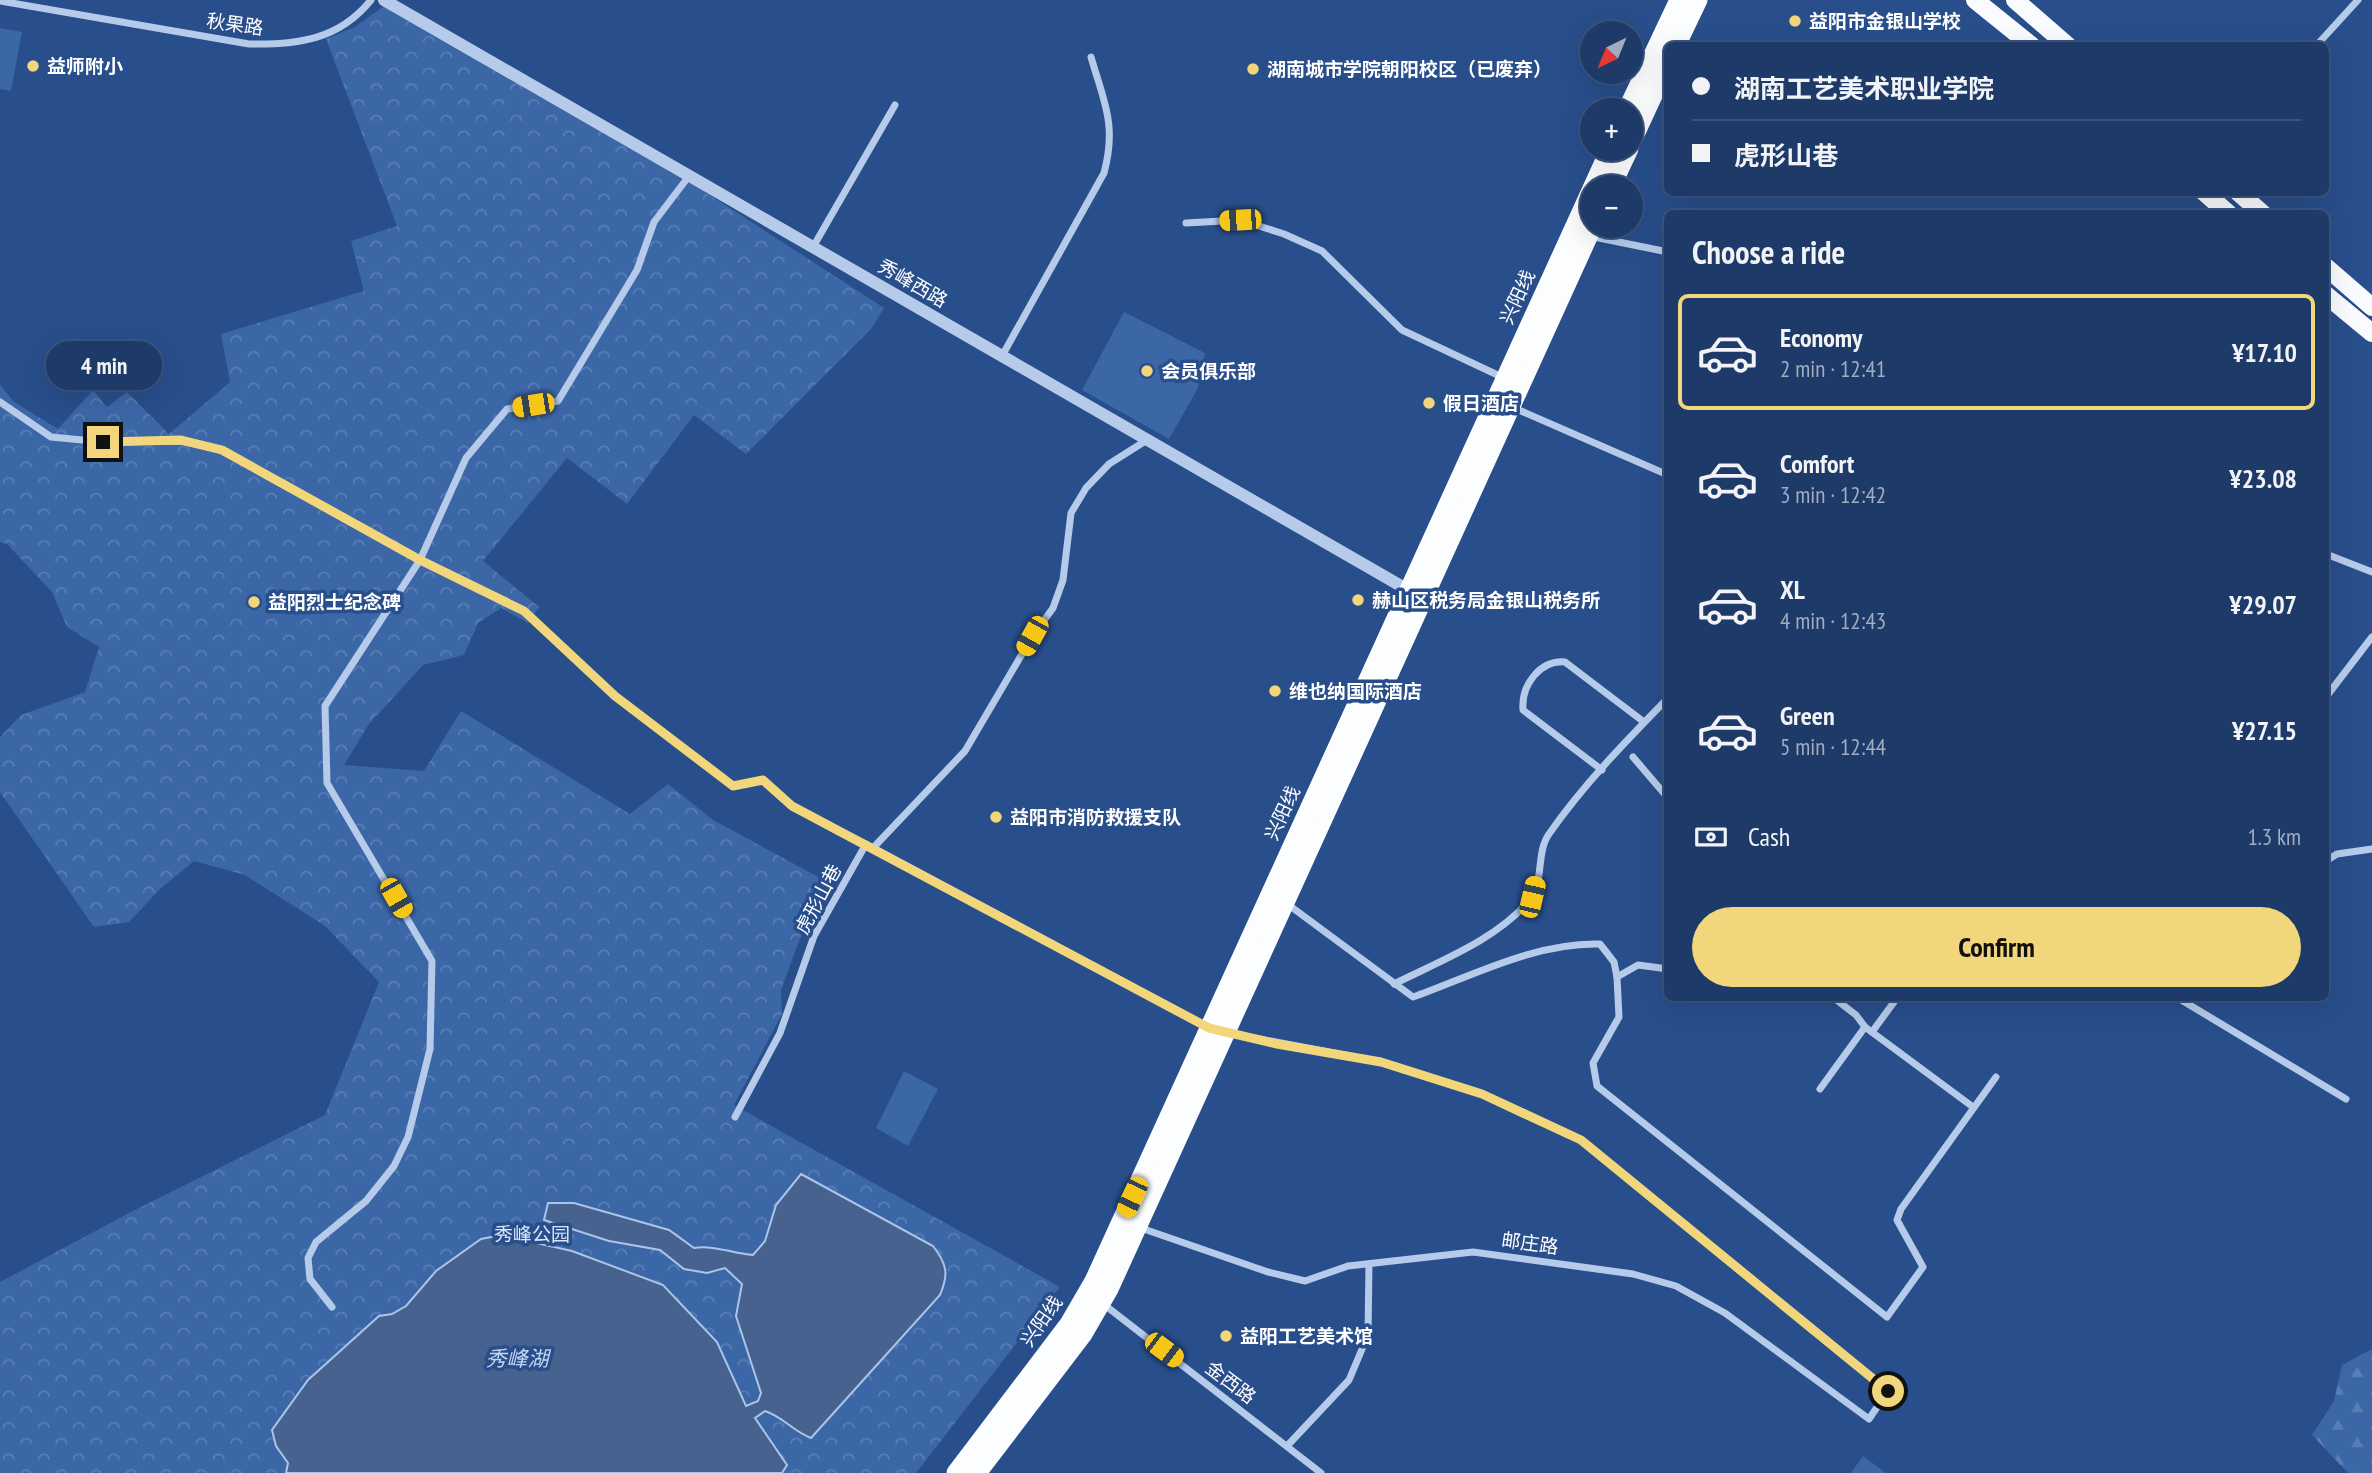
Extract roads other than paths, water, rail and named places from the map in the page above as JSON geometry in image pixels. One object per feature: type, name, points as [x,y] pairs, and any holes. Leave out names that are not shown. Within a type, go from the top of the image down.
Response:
[{"type":"highway","points":[[1633,98],[1679,0]]},
{"type":"highway","points":[[1678,42],[1698,0]]},
{"type":"highway","points":[[1643,117],[1664,72]]},
{"type":"highway","name":"兴阳线","points":[[1218,1030],[1285,902],[1505,378],[1581,238]]},
{"type":"highway","name":"兴阳线","points":[[977,1473],[1083,1334],[1094,1298],[1416,594],[1511,407],[1582,238]]},
{"type":"highway","name":"兴阳线","points":[[956,1473],[1069,1324],[1094,1298]]},
{"type":"main road","points":[[1975,0],[2027,42]]},
{"type":"main road","points":[[2015,0],[2063,42]]},
{"type":"main road","points":[[2209,196],[2224,210]]},
{"type":"main road","points":[[2243,196],[2258,210]]},
{"type":"main road","points":[[2329,270],[2371,306]]},
{"type":"main road","points":[[2329,297],[2372,333]]},
{"type":"street","name":"秋果路","points":[[0,1],[249,44],[287,45],[317,38],[355,20],[370,0]]},
{"type":"street","name":"秀峰西路","points":[[384,0],[1416,594]]},
{"type":"street","points":[[2320,42],[2358,0]]},
{"type":"street","points":[[1002,356],[1104,173],[1112,144],[1108,116],[1091,57]]},
{"type":"street","points":[[813,247],[895,105]]},
{"type":"street","points":[[332,1307],[310,1279],[308,1258],[316,1242],[366,1201],[394,1166],[408,1137],[430,1049],[432,961],[327,783],[325,706],[420,560],[466,458],[507,409],[558,401],[637,270],[654,222],[689,176]]},
{"type":"street","points":[[1186,223],[1240,220],[1284,234],[1322,251],[1402,330],[1505,378]]},
{"type":"street","points":[[1613,238],[1664,251]]},
{"type":"street","points":[[0,402],[51,437],[103,442],[181,440],[222,450],[420,560],[524,611],[615,696],[733,786],[763,780],[792,806],[1218,1030]]},
{"type":"street","points":[[1511,407],[1664,473]]},
{"type":"street","name":"虎形山巷","points":[[735,1117],[780,1033],[814,936],[869,846],[965,751],[1032,636],[1053,608],[1063,580],[1071,513],[1086,488],[1109,464],[1147,440]]},
{"type":"street","points":[[2329,555],[2372,572]]},
{"type":"street","points":[[2329,693],[2372,637]]},
{"type":"street","points":[[1602,770],[1523,710],[1522,697],[1541,666],[1551,661],[1565,662],[1644,722]]},
{"type":"street","points":[[1394,984],[1491,933],[1519,911],[1532,897],[1546,837],[1664,702]]},
{"type":"street","points":[[1633,757],[1664,793]]},
{"type":"street","points":[[2329,859],[2337,854],[2372,849]]},
{"type":"street","points":[[1285,902],[1413,997],[1531,954],[1583,944],[1600,944],[1614,962],[1619,1017],[1593,1063],[1597,1086],[1887,1317],[1923,1268],[1897,1220],[1901,1209],[1996,1077]]},
{"type":"street","points":[[1617,977],[1638,965],[1664,968]]},
{"type":"street","points":[[1838,1001],[1868,1029],[1973,1107]]},
{"type":"street","points":[[1820,1089],[1894,1001]]},
{"type":"street","points":[[2183,1001],[2346,1099]]},
{"type":"street","name":"邮庄路","points":[[1129,1224],[1268,1272],[1305,1281],[1348,1266],[1473,1252],[1633,1274],[1676,1286],[1725,1313],[1869,1419],[1888,1391],[1581,1140],[1482,1094],[1381,1062],[1218,1030]]},
{"type":"street","points":[[1288,1445],[1349,1380],[1368,1335],[1368,1264]]},
{"type":"street","name":"金西路","points":[[1094,1298],[1321,1473]]},
{"type":"water","name":"秀峰湖","points":[[801,1174],[933,1246],[944,1264],[945,1281],[940,1295],[811,1438],[765,1411],[755,1418],[787,1465],[782,1473],[286,1473],[288,1463],[276,1446],[272,1430],[308,1380],[379,1316],[392,1314],[406,1306],[436,1271],[481,1239],[501,1235],[572,1251],[663,1285],[717,1342],[746,1406],[758,1401],[761,1393],[736,1316],[742,1284],[725,1268],[707,1273],[684,1269],[660,1250],[609,1241],[544,1220],[548,1203],[574,1203],[669,1230],[694,1248],[716,1248],[753,1255],[765,1241],[776,1205]]},
{"type":"place","name":"益阳市金银山学校","points":[[1795,21]]},
{"type":"place","name":"益师附小","points":[[33,66]]},
{"type":"place","name":"湖南城市学院朝阳校区（已废弃）","points":[[1253,69]]},
{"type":"place","name":"会员俱乐部","points":[[1147,371]]},
{"type":"place","name":"假日酒店","points":[[1429,403]]},
{"type":"place","name":"赫山区税务局金银山税务所","points":[[1358,600]]},
{"type":"place","name":"益阳烈士纪念碑","points":[[254,602]]},
{"type":"place","name":"维也纳国际酒店","points":[[1275,691]]},
{"type":"place","name":"益阳市消防救援支队","points":[[996,817]]},
{"type":"place","name":"益阳工艺美术馆","points":[[1226,1336]]},
{"type":"park label","name":"秀峰公园","points":[[532,1234]]}]
